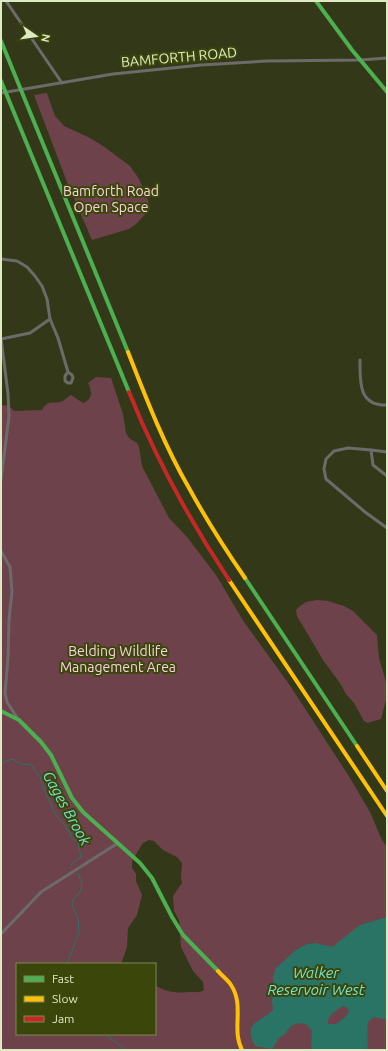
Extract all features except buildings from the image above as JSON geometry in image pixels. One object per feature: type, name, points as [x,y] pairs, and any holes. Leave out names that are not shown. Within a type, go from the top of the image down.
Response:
[{"type":"main road","points":[[316,1],[360,60],[387,92]]},
{"type":"main road","points":[[1,41],[147,401],[179,470],[224,547],[387,791]]},
{"type":"main road","points":[[1,81],[137,413],[171,485],[209,550],[387,816]]},
{"type":"main road","points":[[1,711],[19,720],[41,742],[51,755],[60,777],[72,798],[95,824],[140,863],[152,878],[183,935],[231,985],[235,994],[238,1009],[236,1035],[238,1044],[242,1050]]},
{"type":"street","points":[[6,1],[62,83]]},
{"type":"street","name":"BAMFORTH ROAD","points":[[1,93],[120,73],[201,65],[259,61],[360,60],[387,58]]},
{"type":"street","points":[[1,259],[17,261],[27,267],[42,286],[47,299],[50,319],[58,338],[68,372]]},
{"type":"street","points":[[1,480],[9,416],[8,394],[1,338],[30,333],[50,319]]},
{"type":"street","points":[[360,360],[361,389],[366,397],[374,402],[387,405]]},
{"type":"street","points":[[387,452],[348,448],[334,451],[326,459],[324,469],[326,479],[365,512],[387,528]]},
{"type":"street","points":[[371,450],[373,464],[387,476]]},
{"type":"street","points":[[1,551],[10,567],[12,591],[5,693],[7,702],[19,720]]},
{"type":"street","points":[[1,934],[41,892],[118,843]]},
{"type":"green space","name":"Bamforth Road Open Space","points":[[47,93],[55,116],[64,126],[103,146],[130,166],[139,179],[148,200],[150,209],[136,224],[129,229],[92,240],[67,182],[34,95]]},
{"type":"green space","name":"Belding Wildlife Management Area","points":[[96,377],[111,378],[123,414],[126,433],[129,438],[137,443],[142,466],[169,518],[187,537],[216,575],[244,622],[291,687],[350,778],[370,812],[382,840],[387,847],[387,1050],[1,1050],[1,405],[9,406],[14,411],[42,410],[47,404],[63,401],[71,395],[83,403],[90,397],[88,383]],"holes":[[[149,840],[154,841],[163,850],[177,857],[182,863],[182,883],[173,896],[174,911],[179,920],[181,947],[193,971],[203,982],[204,990],[201,992],[173,992],[164,990],[156,986],[156,1035],[16,1035],[16,963],[121,963],[127,947],[128,928],[137,915],[142,895],[136,881],[136,874],[132,868],[132,861],[143,843]]]},
{"type":"green space","points":[[317,600],[328,601],[344,606],[353,611],[377,635],[379,658],[386,682],[387,696],[381,719],[368,723],[364,721],[354,703],[346,694],[323,660],[297,616],[296,610],[299,607],[306,602]]},
{"type":"water","name":"Walker Reservoir West","points":[[387,917],[387,1020],[374,1017],[368,1022],[367,1050],[311,1050],[312,1031],[306,1024],[298,1023],[291,1026],[285,1034],[279,1038],[272,1049],[255,1046],[250,1032],[254,1024],[273,1010],[273,978],[276,968],[296,950],[307,944],[316,943],[332,947],[360,925]],"holes":[[[343,1006],[349,1011],[345,1017],[336,1024],[328,1024],[329,1018],[332,1014]]]},
{"type":"waterway","name":"Gages Brook","points":[[1,763],[12,759],[21,764],[31,765],[40,777],[56,815],[65,825],[71,834],[70,836],[78,843],[81,857],[71,864],[72,866]]},
{"type":"waterway","name":"Gages Brook","points":[[67,963],[79,932],[78,919],[72,905],[73,900],[80,892],[82,884],[78,873]]},
{"type":"waterway","name":"Gages Brook","points":[[106,1035],[126,1050]]},
{"type":"traffic: fast","points":[[316,1],[352,50],[387,92]]},
{"type":"traffic: fast","points":[[1,41],[128,352]]},
{"type":"traffic: fast","points":[[1,81],[129,392]]},
{"type":"traffic: fast","points":[[245,578],[357,746]]},
{"type":"traffic: fast","points":[[1,711],[19,720],[41,742],[51,755],[72,798],[83,812],[140,863],[152,878],[183,935],[218,971]]},
{"type":"traffic: slow","points":[[128,352],[171,455],[195,500],[245,578]]},
{"type":"traffic: slow","points":[[229,580],[387,816]]},
{"type":"traffic: slow","points":[[357,746],[387,791]]},
{"type":"traffic: slow","points":[[218,971],[230,983],[235,993],[238,1009],[238,1034],[242,1050]]},
{"type":"traffic: jam","points":[[129,392],[139,417],[174,489],[229,580]]}]
